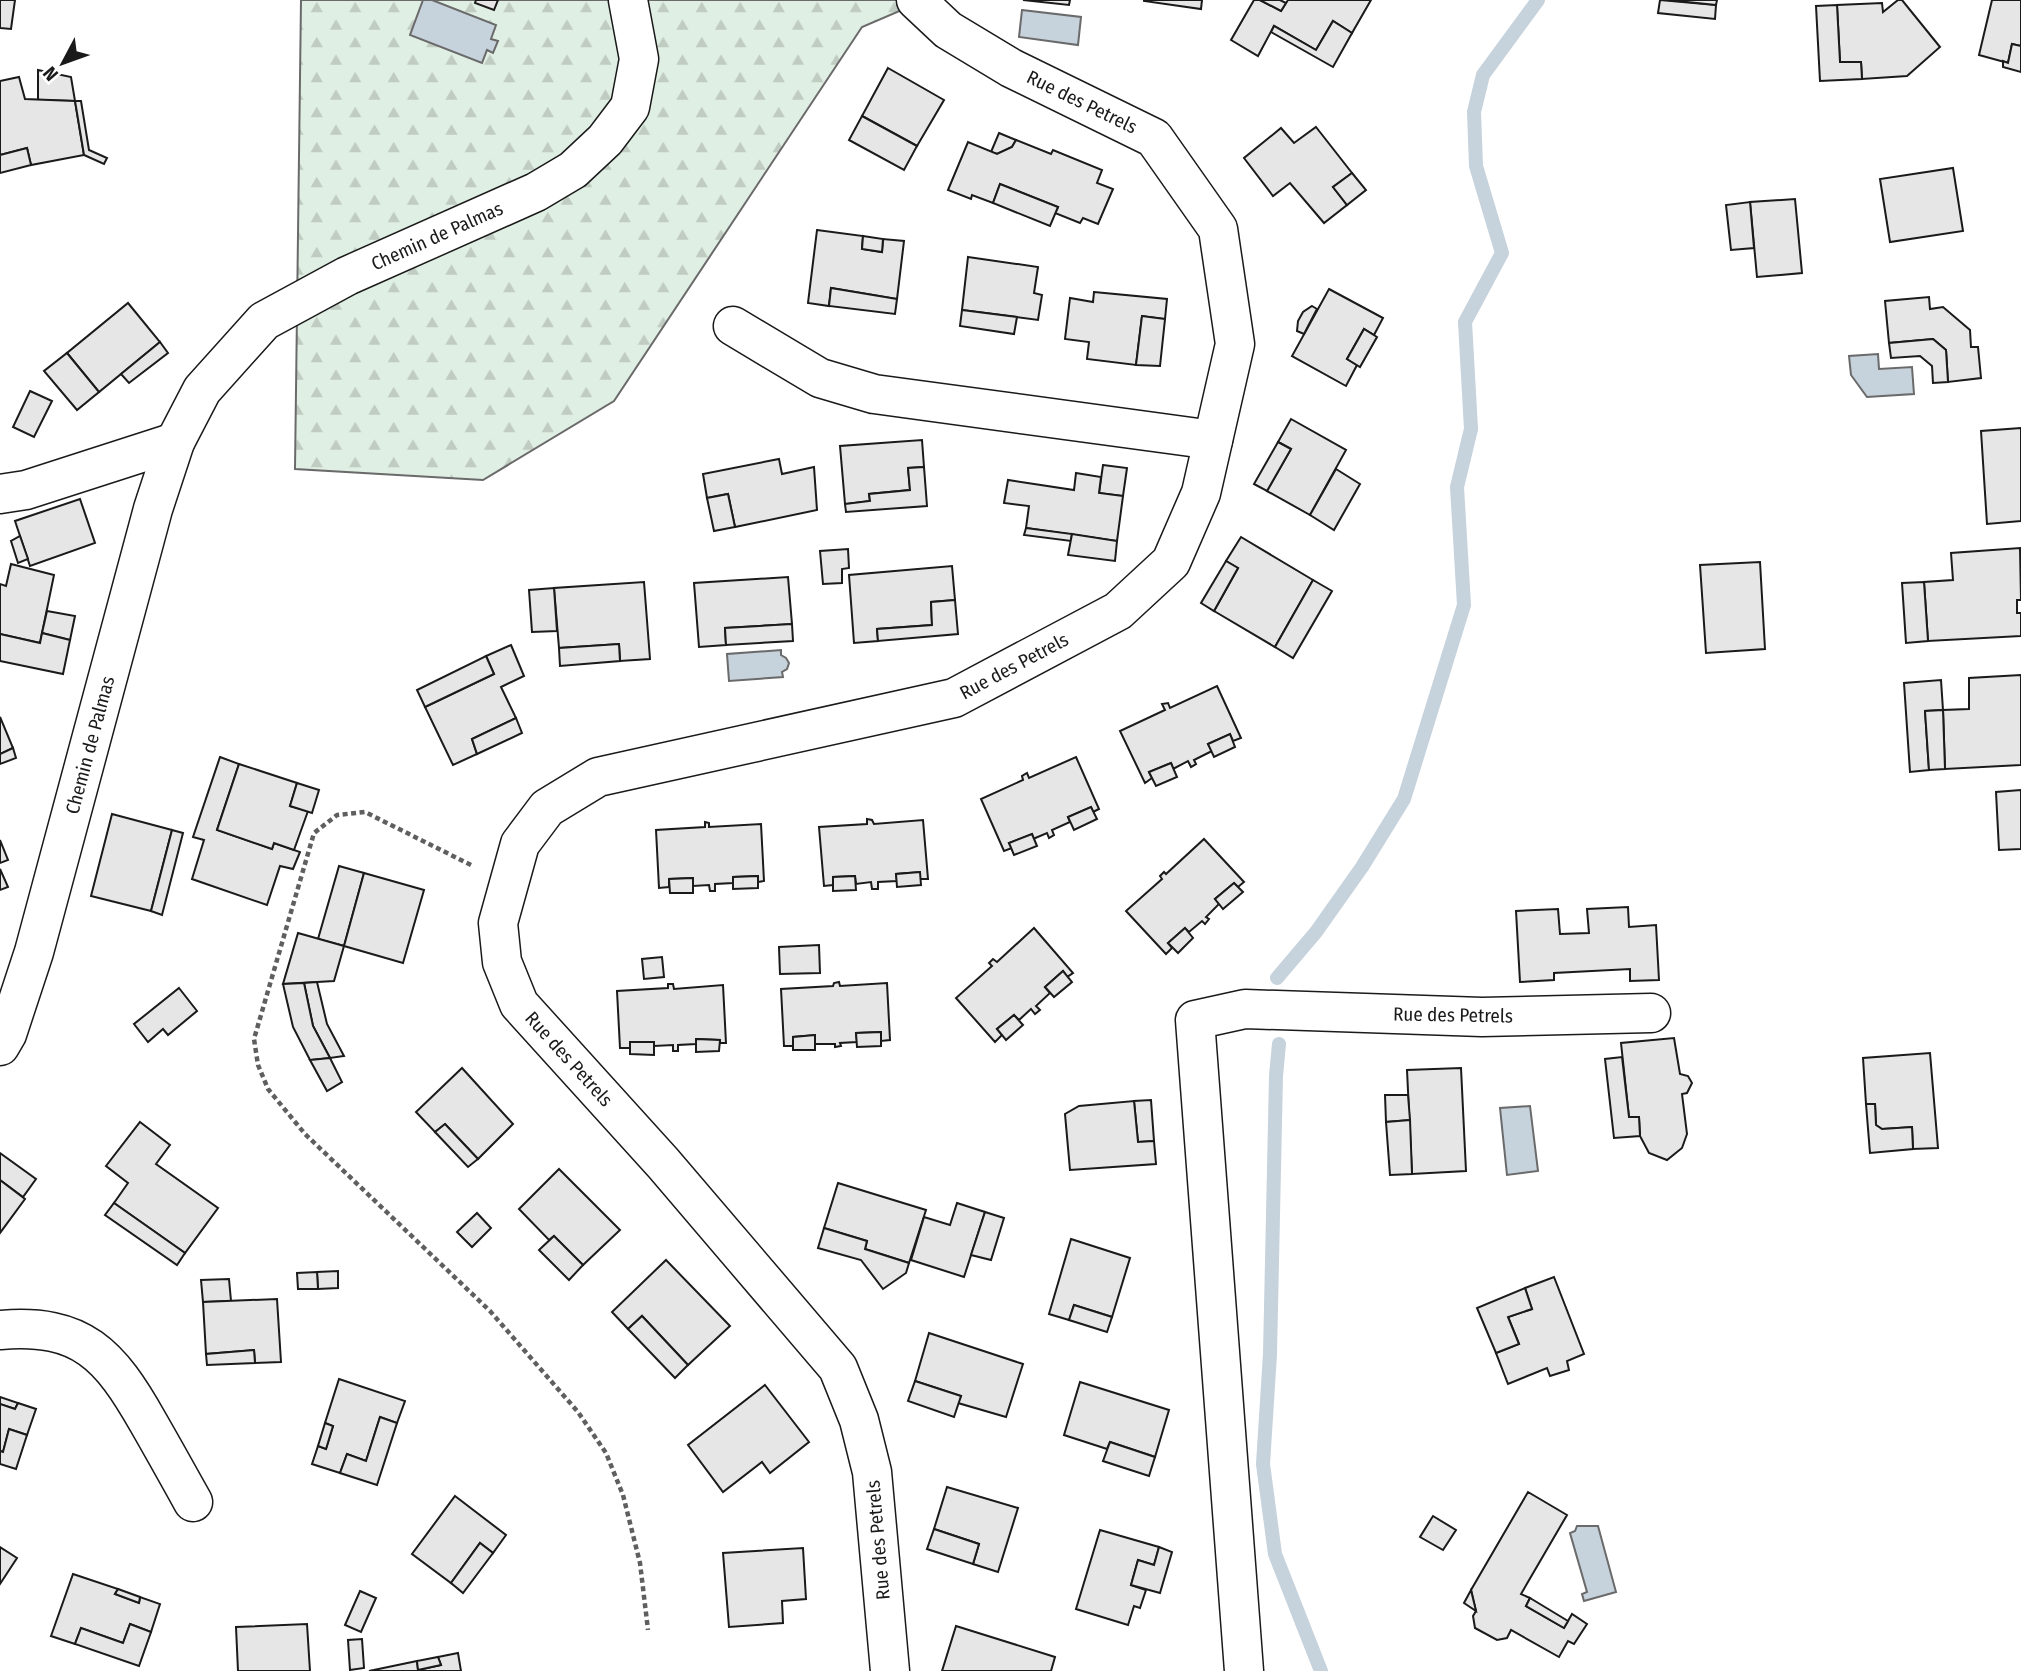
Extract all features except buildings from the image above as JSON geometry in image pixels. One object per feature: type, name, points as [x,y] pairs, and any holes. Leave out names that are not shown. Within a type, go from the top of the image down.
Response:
[{"type":"street","name":"Chemin de Palmas","points":[[0,1046],[7,1034],[34,952],[153,509],[175,442],[202,390],[264,321],[347,276],[536,192],[573,170],[605,140],[630,107],[639,59],[628,0]]},
{"type":"street","name":"Rue des Petrels","points":[[890,1671],[872,1472],[859,1420],[838,1368],[663,1163],[519,1003],[502,962],[498,923],[520,844],[547,808],[598,777],[954,698],[1118,611],[1171,562],[1201,493],[1235,344],[1218,229],[1154,138],[1011,68],[948,30],[916,0]]},
{"type":"street","points":[[733,326],[820,378],[874,394],[1213,440]]},
{"type":"street","points":[[0,494],[26,490],[175,442]]},
{"type":"street","name":"Rue des Petrels","points":[[1244,1671],[1195,1020],[1245,1009],[1482,1017],[1651,1013]]},
{"type":"street","points":[[0,1330],[27,1327],[56,1332],[83,1343],[108,1360],[125,1382],[193,1502]]},
{"type":"path","points":[[510,884],[365,812],[337,815],[314,833],[254,1039],[258,1065],[268,1089],[305,1134],[490,1311],[578,1412],[606,1452],[623,1495],[640,1563],[648,1630]]},
{"type":"green space","points":[[301,0],[925,0],[862,27],[614,401],[483,480],[295,469]]},
{"type":"shaded area","points":[[423,0],[432,0],[496,25],[491,39],[498,41],[493,53],[487,50],[482,63],[410,35]]},
{"type":"shaded area","points":[[1022,10],[1081,17],[1078,45],[1019,37]]},
{"type":"shaded area","points":[[1878,354],[1879,369],[1912,367],[1914,394],[1867,397],[1851,375],[1849,356]]},
{"type":"shaded area","points":[[781,650],[781,655],[789,663],[787,669],[782,672],[783,677],[729,681],[727,654]]},
{"type":"shaded area","points":[[1530,1106],[1538,1171],[1507,1175],[1500,1108]]},
{"type":"shaded area","points":[[1577,1526],[1598,1526],[1616,1592],[1584,1601],[1582,1594],[1587,1592],[1570,1533],[1575,1531]]},
{"type":"waterway","points":[[1277,978],[1316,932],[1362,867],[1404,799],[1464,605],[1457,487],[1471,429],[1465,322],[1502,253],[1476,166],[1474,112],[1483,75],[1538,0]]},
{"type":"waterway","points":[[1279,1044],[1270,1354],[1263,1464],[1275,1554],[1321,1671]]}]
